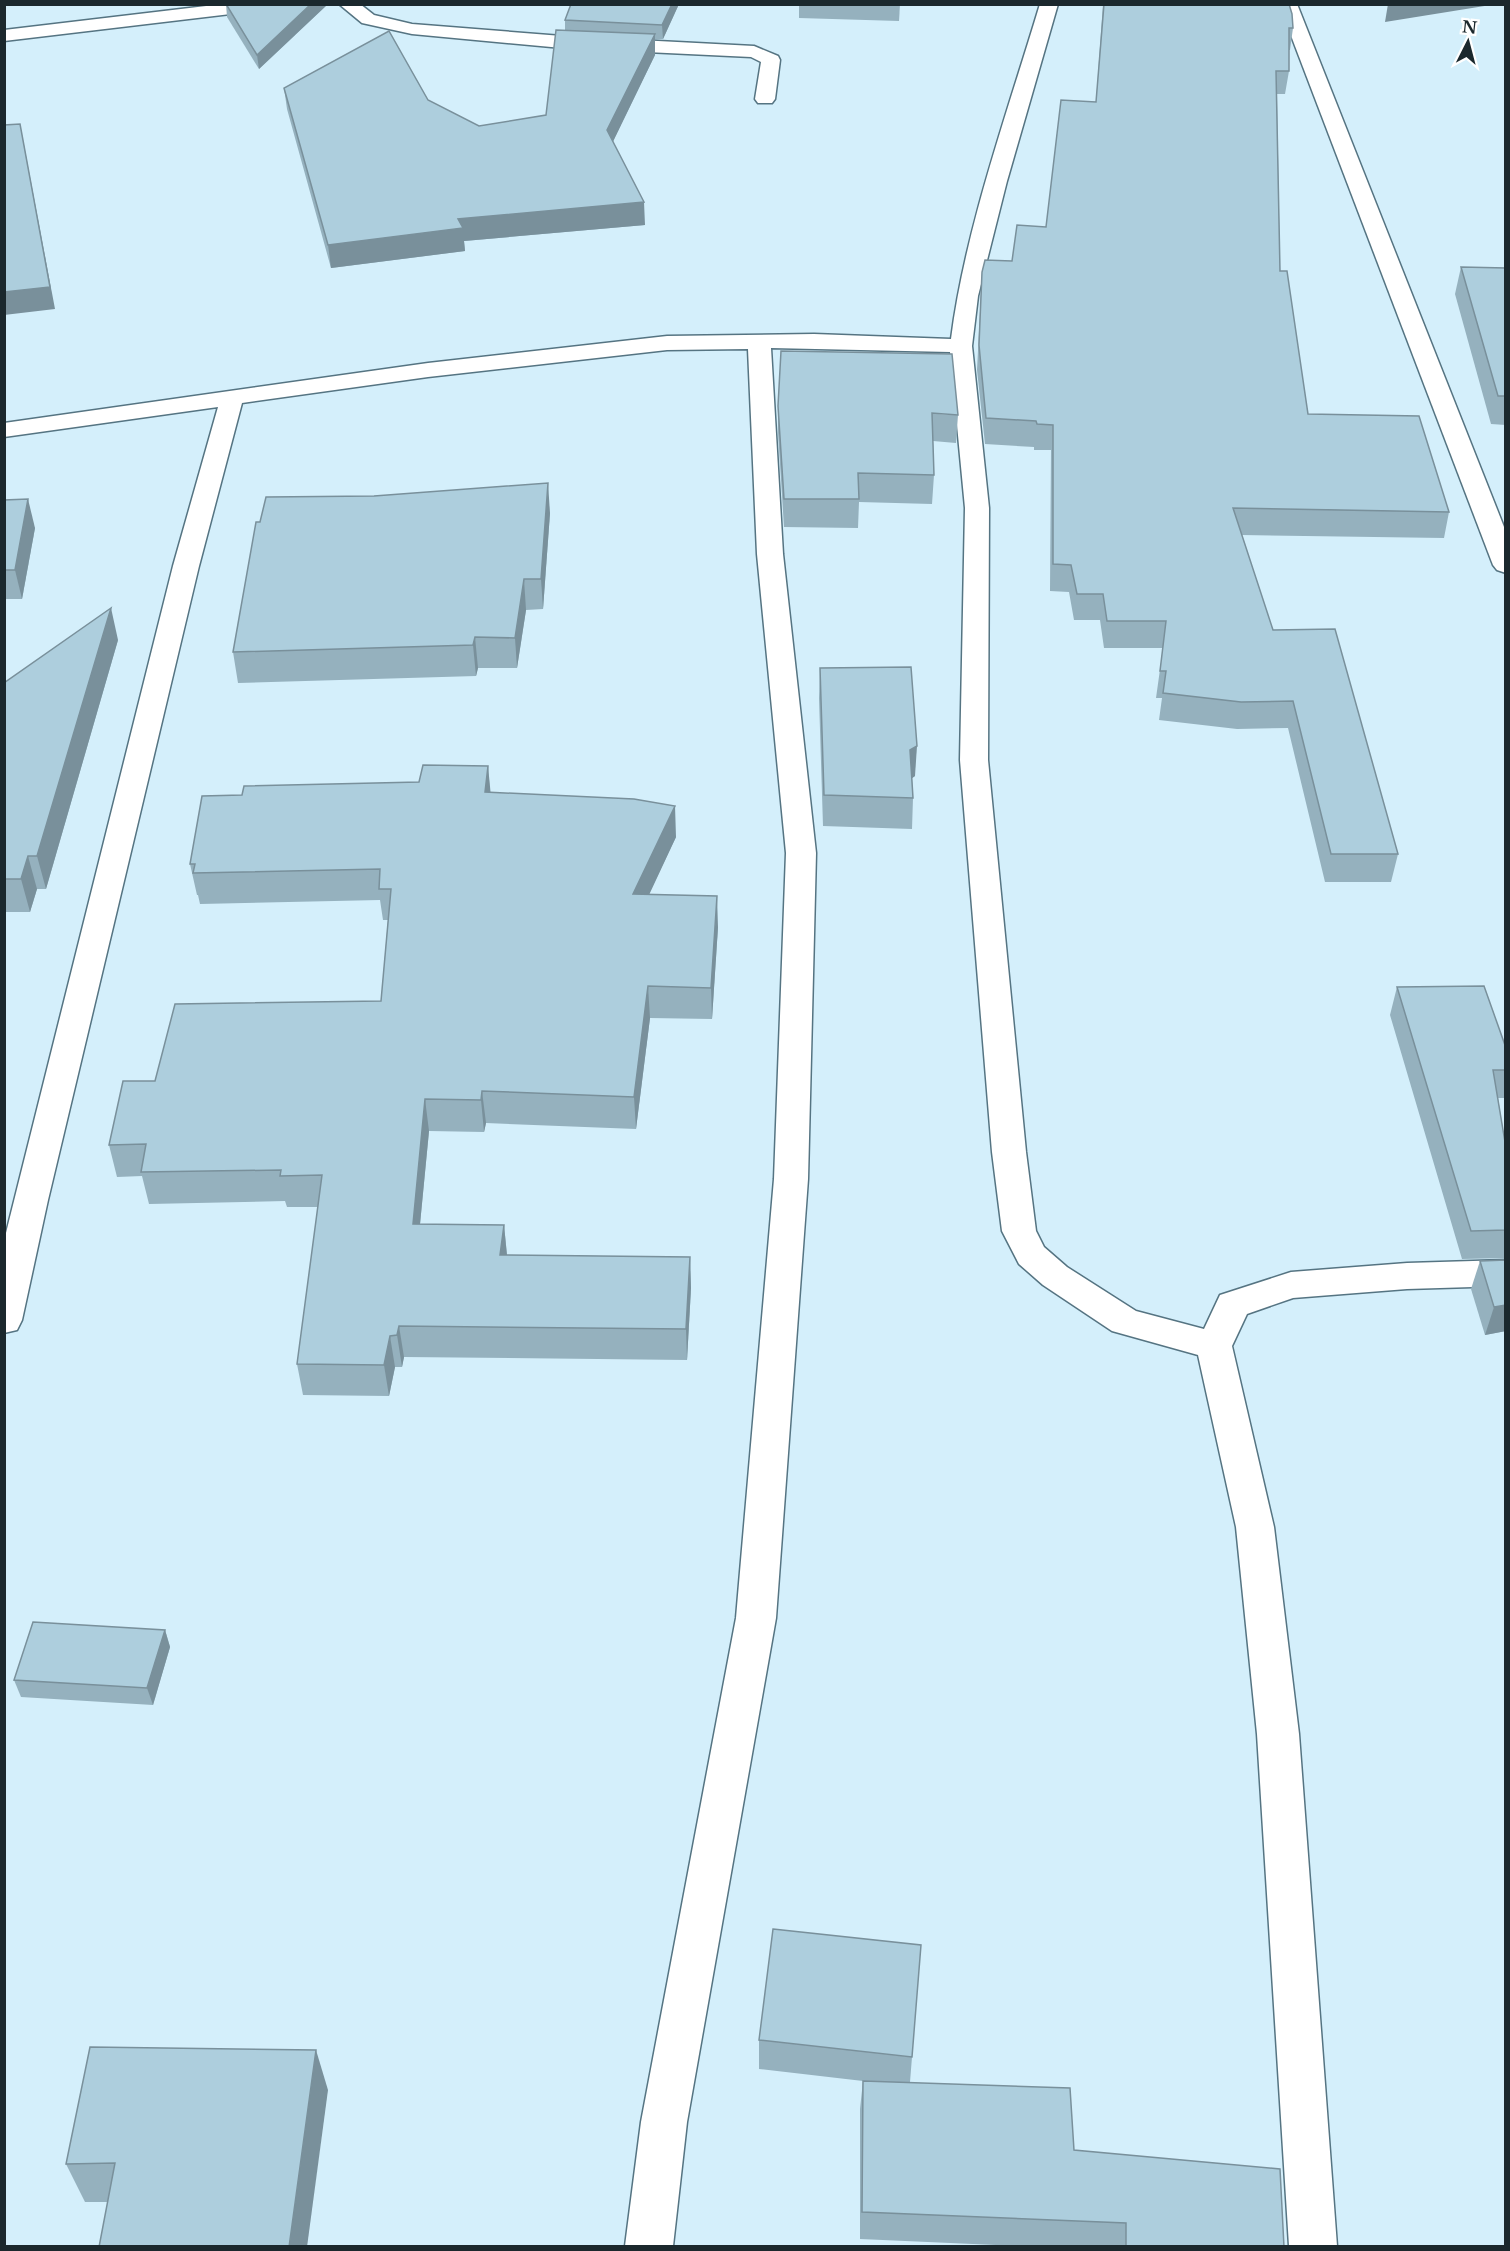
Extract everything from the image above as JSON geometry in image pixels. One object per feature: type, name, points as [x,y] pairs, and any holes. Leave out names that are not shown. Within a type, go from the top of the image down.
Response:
[{"type":"street","points":[[4,36],[229,7],[273,4]]},
{"type":"street","points":[[348,4],[368,19],[412,29],[562,42],[754,52],[771,60],[765,99]]},
{"type":"street","points":[[1048,4],[997,181],[970,285],[961,346],[977,508],[974,760],[1009,1152],[1019,1231],[1030,1255],[1055,1276],[1125,1321],[1214,1346]]},
{"type":"street","points":[[1288,4],[1506,565]]},
{"type":"street","points":[[4,430],[428,370],[667,343],[814,340],[961,346]]},
{"type":"street","points":[[649,2247],[664,2122],[756,1618],[791,1179],[801,853],[770,554],[759,342]]},
{"type":"street","points":[[4,1320],[186,566],[232,399]]},
{"type":"street","points":[[1313,2247],[1278,1734],[1255,1527],[1214,1346],[1233,1305],[1291,1286],[1407,1276],[1506,1273]]},
{"type":"building","points":[[226,4],[311,4],[257,55]]},
{"type":"building","points":[[571,4],[672,4],[662,25],[565,20]]},
{"type":"building","points":[[1104,4],[1289,4],[1293,28],[1289,28],[1289,71],[1276,71],[1280,271],[1287,271],[1308,414],[1419,416],[1449,512],[1233,508],[1273,630],[1335,629],[1398,854],[1331,854],[1293,701],[1241,702],[1163,693],[1166,671],[1160,671],[1166,621],[1107,621],[1103,594],[1077,594],[1071,565],[1053,564],[1053,425],[1037,424],[1036,421],[986,418],[979,345],[982,272],[985,260],[1012,261],[1017,225],[1046,227],[1061,100],[1096,102]]},
{"type":"building","points":[[556,30],[655,34],[607,130],[644,202],[458,219],[463,228],[328,245],[284,88],[389,31],[428,100],[479,126],[546,115]]},
{"type":"building","points":[[20,124],[50,287],[4,292],[4,125]]},
{"type":"building","points":[[1461,267],[1506,268],[1506,396],[1498,396]]},
{"type":"building","points":[[781,351],[952,354],[958,415],[932,413],[934,475],[858,473],[859,499],[784,499],[778,406]]},
{"type":"building","points":[[548,483],[541,579],[524,579],[515,638],[475,637],[473,645],[233,652],[256,522],[260,522],[266,497],[374,496]]},
{"type":"building","points":[[28,499],[15,570],[4,570],[4,500]]},
{"type":"building","points":[[111,608],[37,856],[28,856],[21,879],[4,879],[4,683]]},
{"type":"building","points":[[911,667],[917,746],[910,750],[913,798],[824,795],[820,668]]},
{"type":"building","points":[[423,765],[488,766],[485,792],[634,799],[675,806],[633,894],[717,896],[711,988],[648,986],[634,1097],[482,1091],[481,1100],[425,1099],[413,1224],[504,1225],[500,1255],[690,1257],[686,1329],[399,1326],[397,1335],[390,1336],[384,1365],[297,1364],[322,1175],[280,1176],[281,1170],[141,1172],[146,1144],[109,1145],[123,1081],[155,1081],[175,1004],[381,1001],[391,889],[379,889],[380,869],[193,873],[195,864],[190,864],[202,796],[242,795],[244,786],[419,782]]},
{"type":"building","points":[[1484,986],[1506,1048],[1506,1070],[1493,1070],[1506,1148],[1506,1230],[1471,1231],[1397,987]]},
{"type":"building","points":[[1506,1260],[1506,1305],[1494,1307],[1480,1261]]},
{"type":"building","points":[[33,1622],[165,1630],[147,1688],[14,1680]]},
{"type":"building","points":[[773,1929],[921,1945],[912,2057],[759,2040]]},
{"type":"building","points":[[90,2047],[316,2050],[289,2247],[99,2247],[115,2163],[66,2164]]},
{"type":"building","points":[[863,2081],[1070,2088],[1074,2150],[1280,2169],[1284,2247],[1126,2247],[1126,2223],[862,2212]]}]
